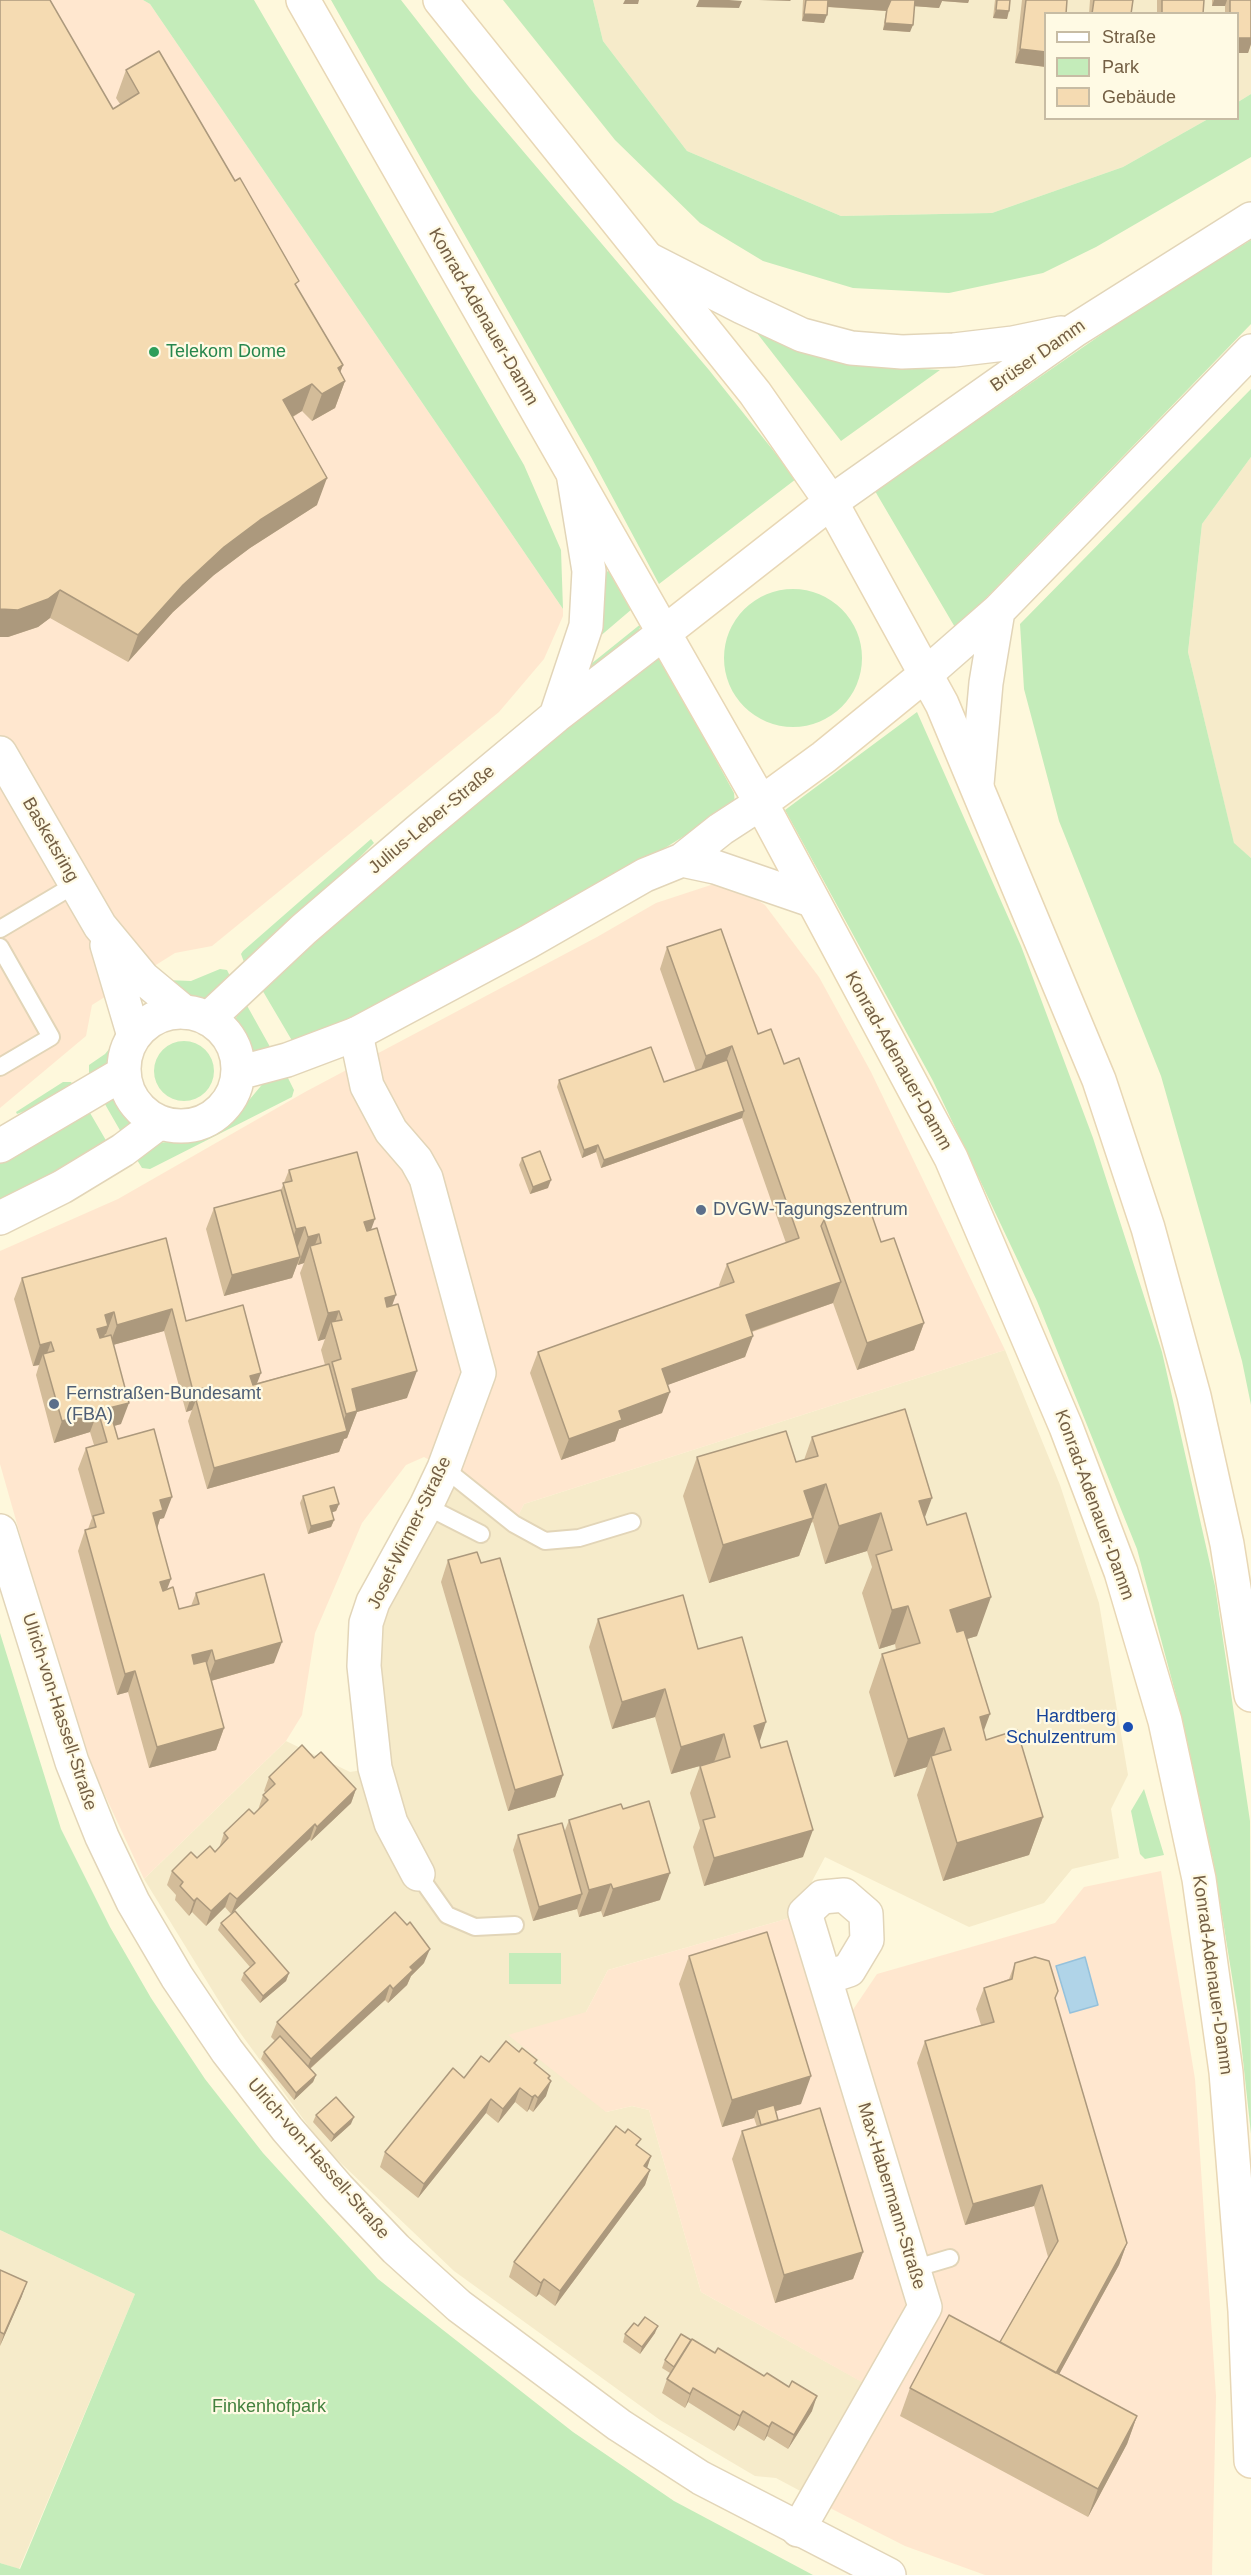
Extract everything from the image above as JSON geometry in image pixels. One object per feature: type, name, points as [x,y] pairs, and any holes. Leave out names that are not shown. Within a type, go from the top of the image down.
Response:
[{"type":"street","name":"Konrad-Adenauer-Damm","points":[[303,0],[761,803],[951,1158],[1066,1427],[1122,1572],[1165,1721],[1199,1879],[1226,2072],[1245,2311],[1251,2461]]},
{"type":"street","points":[[440,0],[755,393],[831,502],[926,674],[977,784],[1099,1080],[1148,1228],[1197,1407],[1227,1544],[1251,1695]]},
{"type":"street","name":"Brüser Damm","points":[[831,502],[1075,330],[1251,219]]},
{"type":"street","points":[[650,260],[742,307],[802,334],[851,348],[902,352],[954,351],[1013,343],[1075,330]]},
{"type":"street","points":[[238,1072],[287,1060],[356,1034],[528,942],[645,875],[682,860],[721,829],[824,757],[926,674],[998,611],[1251,351]]},
{"type":"street","points":[[556,716],[586,626],[590,571],[574,477]]},
{"type":"street","points":[[665,632],[831,502]]},
{"type":"street","points":[[977,784],[986,683],[998,611]]},
{"type":"street","name":"Julius-Leber-Straße","points":[[196,1015],[304,929],[556,716],[665,632]]},
{"type":"street","name":"Basketsring","points":[[0,753],[100,926],[143,978],[196,1015]]},
{"type":"street","points":[[682,860],[715,867],[811,900]]},
{"type":"street","name":"Basketsring","points":[[100,926],[134,1036]]},
{"type":"street","points":[[165,1014],[196,1015],[221,1029],[231,1041],[238,1072],[234,1090],[225,1106],[212,1117],[195,1124],[177,1126],[160,1122],[146,1114],[135,1103],[128,1089],[124,1073],[126,1054],[134,1036],[148,1022],[165,1014]]},
{"type":"street","name":"Josef-Wirmer-Straße","points":[[356,1034],[367,1086],[391,1131],[416,1160],[426,1178],[478,1372],[444,1468],[426,1506],[373,1602],[366,1623],[364,1666],[375,1768],[391,1822],[418,1874]]},
{"type":"street","points":[[0,1146],[124,1073]]},
{"type":"street","points":[[0,1218],[62,1187],[123,1150],[160,1122]]},
{"type":"street","name":"Ulrich-von-Hassell-Straße","points":[[0,1531],[72,1762],[102,1837],[133,1902],[177,1977],[227,2051],[302,2146],[396,2249],[459,2306],[619,2425],[701,2478],[889,2575]]},
{"type":"street","name":"Max-Habermann-Straße","points":[[798,2530],[925,2307],[825,1978]]},
{"type":"lane","points":[[0,929],[75,884]]},
{"type":"lane","points":[[0,947],[51,1037],[0,1067]]},
{"type":"lane","points":[[444,1468],[514,1524],[544,1541],[579,1538],[632,1522]]},
{"type":"lane","points":[[426,1506],[482,1534]]},
{"type":"lane","points":[[418,1874],[447,1915],[475,1927],[515,1925]]},
{"type":"lane","points":[[913,2269],[950,2258]]},
{"type":"shaded area","points":[[0,0],[143,0],[150,4],[563,609],[563,616],[544,659],[499,712],[212,946],[175,953],[92,1005],[86,1036],[0,1108]]},
{"type":"shaded area","points":[[593,0],[1251,0],[1251,94],[1239,101],[1239,12],[1044,12],[1044,120],[1206,120],[1123,167],[992,213],[841,216],[687,151],[603,41]]},
{"type":"shaded area","points":[[1251,457],[1251,858],[1234,844],[1188,652],[1202,524]]},
{"type":"shaded area","points":[[726,880],[765,905],[819,977],[871,1072],[1005,1350],[524,1504],[514,1524],[444,1468],[424,1457],[406,1465],[362,1523],[315,1633],[302,1715],[286,1741],[144,1879],[96,1776],[56,1661],[0,1464],[0,1251],[118,1199],[305,1092],[597,937],[656,903]]},
{"type":"shaded area","points":[[1005,1350],[1060,1485],[1099,1603],[1128,1775],[1111,1809],[1119,1858],[1072,1869],[1044,1903],[969,1927],[825,1857],[793,1917],[608,1970],[586,2012],[606,2112],[632,2106],[649,2110],[701,2292],[866,2384],[804,2493],[776,2478],[755,2476],[660,2420],[454,2271],[323,2146],[230,2019],[144,1879],[286,1741],[350,1772],[374,1768],[367,1614],[444,1468],[514,1524],[524,1504]]},
{"type":"shaded area","points":[[1161,1871],[1195,2079],[1216,2396],[1212,2575],[985,2575],[905,2546],[828,2507],[892,2399],[701,2292],[649,2110],[632,2106],[606,2112],[508,2035],[586,2012],[608,1970],[793,1917],[846,2020],[877,1974],[1055,1923],[1084,1887]]},
{"type":"shaded area","points":[[0,2230],[135,2294],[19,2569],[0,2563]]},
{"type":"green space","points":[[143,0],[254,0],[524,465],[561,550],[563,609],[150,4]]},
{"type":"green space","points":[[331,0],[401,0],[472,91],[709,370],[796,479],[659,584],[591,457]]},
{"type":"green space","points":[[503,0],[593,0],[603,41],[687,151],[841,216],[992,213],[1123,167],[1206,120],[1239,120],[1239,101],[1251,94],[1251,157],[1096,247],[1043,273],[949,293],[853,288],[763,261],[700,223],[615,140]]},
{"type":"green space","points":[[1251,240],[1251,324],[956,629],[875,491],[1131,314]]},
{"type":"green space","points":[[753,328],[858,365],[940,370],[841,441]]},
{"type":"green space","points":[[1251,389],[1251,457],[1202,524],[1188,652],[1234,843],[1251,858],[1251,1405],[1242,1361],[1161,1076],[1059,821],[1024,689],[1020,624]]},
{"type":"green space","points":[[609,571],[632,609],[598,638],[605,572]]},
{"type":"green space","points":[[793,589],[819,595],[842,609],[856,632],[862,658],[856,684],[842,707],[819,721],[793,727],[767,721],[744,707],[730,684],[724,658],[730,632],[744,609],[767,595]]},
{"type":"green space","points":[[642,623],[639,630],[591,671],[586,668]]},
{"type":"green space","points":[[655,655],[661,659],[734,793],[735,804],[595,892],[379,1007],[294,1044],[261,988],[407,859]]},
{"type":"green space","points":[[917,712],[1021,946],[1093,1138],[1162,1352],[1215,1586],[1250,1821],[1251,2134],[1238,2014],[1214,1865],[1183,1722],[1137,1549],[1037,1301],[933,1081],[785,810]]},
{"type":"green space","points":[[371,839],[374,843],[247,970],[241,954],[243,951]]},
{"type":"green space","points":[[220,969],[227,970],[234,984],[209,1001],[195,1001],[166,980],[191,981]]},
{"type":"green space","points":[[245,1002],[274,1054],[250,1055],[244,1036],[233,1023]]},
{"type":"green space","points":[[116,1030],[124,1041],[116,1059],[89,1077],[89,1065],[105,1054],[114,1043]]},
{"type":"green space","points":[[178,1041],[190,1041],[201,1046],[209,1054],[214,1071],[212,1083],[201,1096],[190,1101],[178,1101],[167,1096],[159,1088],[154,1077],[154,1065],[159,1054],[167,1046]]},
{"type":"green space","points":[[287,1076],[294,1090],[292,1097],[150,1169],[142,1168],[134,1155],[156,1143],[190,1140],[217,1131],[230,1123],[265,1081]]},
{"type":"green space","points":[[63,1082],[71,1082],[77,1091],[17,1114],[16,1112]]},
{"type":"green space","points":[[119,1093],[137,1120],[125,1139],[102,1099]]},
{"type":"green space","points":[[86,1106],[111,1149],[0,1205],[0,1160]]},
{"type":"green space","name":"Finkenhofpark","points":[[0,1633],[61,1829],[110,1927],[151,1998],[205,2079],[263,2153],[378,2279],[573,2432],[674,2501],[813,2575],[0,2575],[0,2563],[20,2569],[135,2294],[0,2230]]},
{"type":"green space","points":[[1144,1789],[1164,1855],[1145,1859],[1140,1854],[1131,1811]]},
{"type":"green space","points":[[509,1953],[561,1953],[561,1984],[509,1984]]},
{"type":"water","points":[[1085,1957],[1098,2005],[1070,2013],[1056,1966]]},
{"type":"building","name":"Telekom Dome","points":[[0,0],[50,0],[113,109],[139,93],[126,70],[159,51],[235,181],[240,178],[299,281],[295,284],[343,365],[338,368],[345,381],[322,394],[312,384],[283,400],[327,478],[260,520],[224,547],[183,585],[138,635],[60,590],[48,599],[18,610],[0,609]]},
{"type":"building","points":[[806,0],[828,0],[827,15],[804,14]]},
{"type":"building","points":[[891,0],[915,0],[913,25],[885,23]]},
{"type":"building","points":[[997,0],[1010,0],[1009,11],[996,10]]},
{"type":"building","points":[[1026,0],[1067,0],[1066,12],[1044,12],[1044,52],[1020,49]]},
{"type":"building","points":[[1094,0],[1133,0],[1131,12],[1092,12]]},
{"type":"building","points":[[1162,0],[1204,0],[1203,12],[1162,12]]},
{"type":"building","points":[[1230,0],[1251,0],[1251,38],[1239,38],[1239,12],[1230,12]]},
{"type":"building","points":[[721,929],[758,1034],[771,1029],[784,1064],[799,1058],[853,1209],[824,1220],[821,1226],[841,1282],[746,1315],[753,1336],[662,1369],[670,1392],[619,1411],[622,1420],[569,1439],[538,1352],[734,1282],[727,1264],[799,1238],[732,1046],[706,1056],[667,947]]},
{"type":"building","points":[[651,1047],[664,1082],[727,1060],[744,1111],[604,1160],[598,1145],[584,1150],[559,1080]]},
{"type":"building","points":[[540,1151],[551,1180],[533,1187],[522,1158]]},
{"type":"building","points":[[357,1152],[375,1219],[364,1222],[367,1231],[377,1228],[396,1295],[385,1298],[387,1307],[398,1304],[417,1371],[352,1389],[357,1411],[346,1414],[332,1362],[341,1359],[331,1322],[342,1320],[339,1311],[328,1313],[310,1246],[321,1243],[319,1234],[308,1237],[305,1227],[296,1229],[283,1183],[292,1181],[289,1170]]},
{"type":"building","points":[[281,1190],[300,1257],[232,1275],[214,1208]]},
{"type":"building","points":[[868,1204],[881,1242],[894,1238],[924,1323],[867,1343],[824,1220]]},
{"type":"building","points":[[166,1238],[186,1321],[243,1305],[261,1373],[250,1376],[253,1385],[329,1364],[347,1431],[214,1468],[196,1400],[206,1397],[204,1388],[193,1391],[172,1309],[117,1325],[114,1312],[105,1315],[108,1326],[97,1329],[100,1338],[111,1335],[129,1403],[109,1408],[118,1439],[154,1429],[172,1497],[160,1500],[163,1510],[153,1513],[171,1579],[160,1582],[163,1591],[173,1587],[179,1609],[199,1604],[196,1593],[264,1574],[282,1642],[215,1661],[212,1650],[192,1655],[194,1664],[206,1661],[224,1728],[157,1747],[135,1671],[125,1674],[85,1530],[96,1527],[93,1516],[104,1513],[86,1448],[107,1442],[98,1411],[62,1421],[43,1354],[54,1351],[51,1342],[40,1345],[22,1278]]},
{"type":"building","points":[[905,1409],[932,1498],[919,1501],[927,1525],[966,1513],[991,1597],[950,1610],[957,1632],[964,1630],[990,1714],[980,1717],[986,1740],[1017,1730],[1043,1817],[957,1843],[931,1756],[951,1750],[944,1728],[908,1739],[882,1654],[920,1643],[908,1606],[892,1610],[876,1555],[892,1550],[881,1513],[839,1526],[826,1484],[804,1491],[813,1518],[723,1545],[697,1457],[786,1431],[796,1462],[818,1456],[812,1437]]},
{"type":"building","points":[[334,1487],[339,1504],[330,1506],[334,1520],[311,1526],[303,1496]]},
{"type":"building","points":[[477,1552],[481,1563],[500,1558],[563,1775],[515,1790],[448,1560]]},
{"type":"building","points":[[683,1595],[698,1649],[742,1637],[766,1722],[754,1726],[761,1748],[787,1741],[813,1830],[714,1858],[703,1820],[715,1817],[700,1766],[730,1757],[724,1734],[681,1747],[665,1689],[622,1702],[598,1619]]},
{"type":"building","points":[[302,1745],[314,1758],[321,1752],[356,1789],[317,1827],[315,1824],[237,1899],[230,1893],[211,1911],[197,1898],[194,1901],[180,1886],[183,1882],[172,1871],[191,1852],[197,1858],[210,1846],[215,1852],[228,1838],[224,1833],[249,1809],[254,1814],[268,1800],[263,1795],[275,1784],[269,1777]]},
{"type":"building","points":[[649,1801],[670,1873],[613,1889],[611,1884],[589,1890],[569,1820],[621,1804],[623,1809]]},
{"type":"building","points":[[562,1823],[582,1894],[539,1907],[518,1835]]},
{"type":"building","points":[[235,1911],[289,1973],[263,1996],[244,1973],[255,1963],[221,1923]]},
{"type":"building","points":[[395,1912],[407,1925],[410,1922],[430,1949],[410,1967],[413,1970],[393,1989],[390,1985],[311,2059],[277,2022]]},
{"type":"building","points":[[767,1932],[811,2076],[732,2100],[689,1956]]},
{"type":"building","points":[[1035,1957],[1049,1961],[1058,1991],[1055,1998],[1127,2243],[1056,2373],[1000,2342],[1058,2241],[1042,2185],[973,2204],[925,2041],[994,2022],[984,1988],[1012,1979],[1015,1963]]},
{"type":"building","points":[[280,2036],[316,2075],[296,2093],[264,2052]]},
{"type":"building","points":[[506,2041],[519,2052],[522,2048],[537,2060],[534,2063],[550,2076],[548,2078],[551,2081],[538,2098],[535,2095],[532,2097],[520,2088],[503,2109],[491,2099],[424,2184],[385,2152],[453,2068],[464,2078],[481,2056],[489,2062]]},
{"type":"building","points":[[336,2097],[354,2117],[334,2135],[316,2115]]},
{"type":"building","points":[[774,2105],[778,2120],[761,2125],[757,2110]]},
{"type":"building","points":[[820,2108],[863,2252],[784,2275],[742,2131]]},
{"type":"building","points":[[616,2126],[625,2133],[628,2129],[641,2139],[636,2145],[651,2156],[644,2166],[650,2170],[560,2291],[544,2279],[541,2283],[514,2262]]},
{"type":"building","points":[[0,2270],[27,2282],[4,2334],[0,2332]]},
{"type":"building","points":[[949,2315],[1137,2416],[1098,2489],[910,2388]]},
{"type":"building","points":[[645,2317],[658,2326],[642,2347],[625,2334],[634,2323],[638,2326]]},
{"type":"building","points":[[681,2334],[691,2340],[674,2367],[665,2360]]},
{"type":"building","points":[[692,2339],[715,2353],[718,2348],[764,2376],[767,2373],[789,2387],[792,2381],[817,2396],[794,2435],[772,2422],[769,2427],[743,2411],[740,2416],[693,2388],[690,2394],[667,2379]]},
{"type":"place","name":"Telekom Dome","points":[[154,352]]},
{"type":"place","name":"DVGW-Tagungszentrum","points":[[701,1210]]},
{"type":"place","name":"Fernstraßen-Bundesamt (FBA)","points":[[54,1404]]},
{"type":"place","name":"Hardtberg Schulzentrum","points":[[1128,1727]]}]
